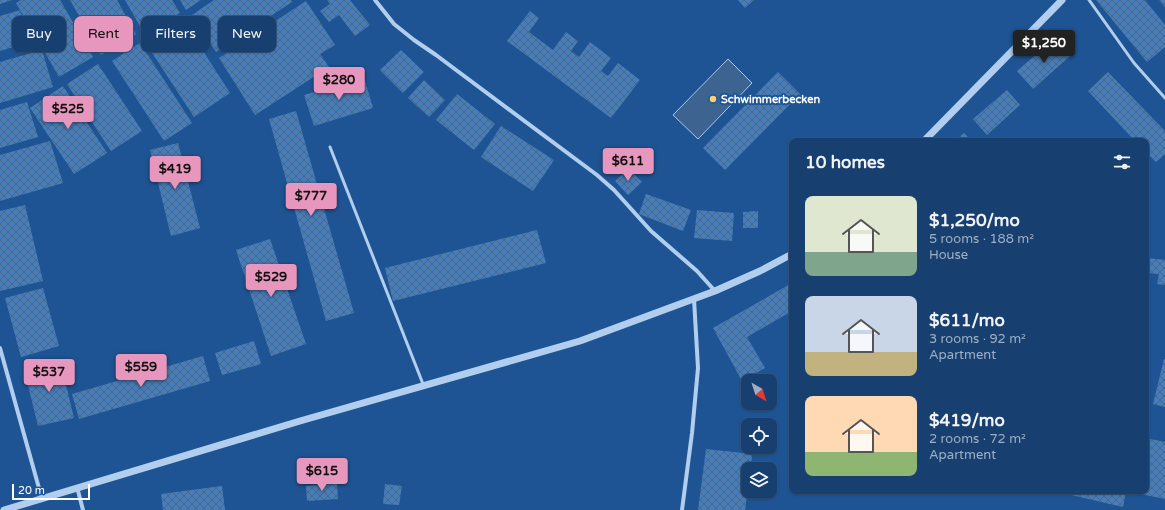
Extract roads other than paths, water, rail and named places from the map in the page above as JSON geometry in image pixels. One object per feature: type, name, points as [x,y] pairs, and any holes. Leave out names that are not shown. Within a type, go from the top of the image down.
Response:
[{"type":"street","points":[[375,0],[394,24],[414,40],[597,175],[614,190],[651,232],[696,271],[715,291]]},
{"type":"street","points":[[927,138],[1062,0]]},
{"type":"street","points":[[4,510],[300,421],[580,341],[715,291],[760,271],[789,256]]},
{"type":"street","points":[[682,510],[692,433],[698,368],[694,299]]},
{"type":"street","points":[[0,348],[42,499]]},
{"type":"street","points":[[77,487],[83,510]]},
{"type":"lane","points":[[1088,0],[1134,63],[1165,98]]},
{"type":"lane","points":[[330,147],[424,386]]},
{"type":"water","name":"Schwimmerbecken","points":[[728,59],[752,83],[698,139],[673,115]]},
{"type":"place","name":"Schwimmerbecken","points":[[713,99]]}]
